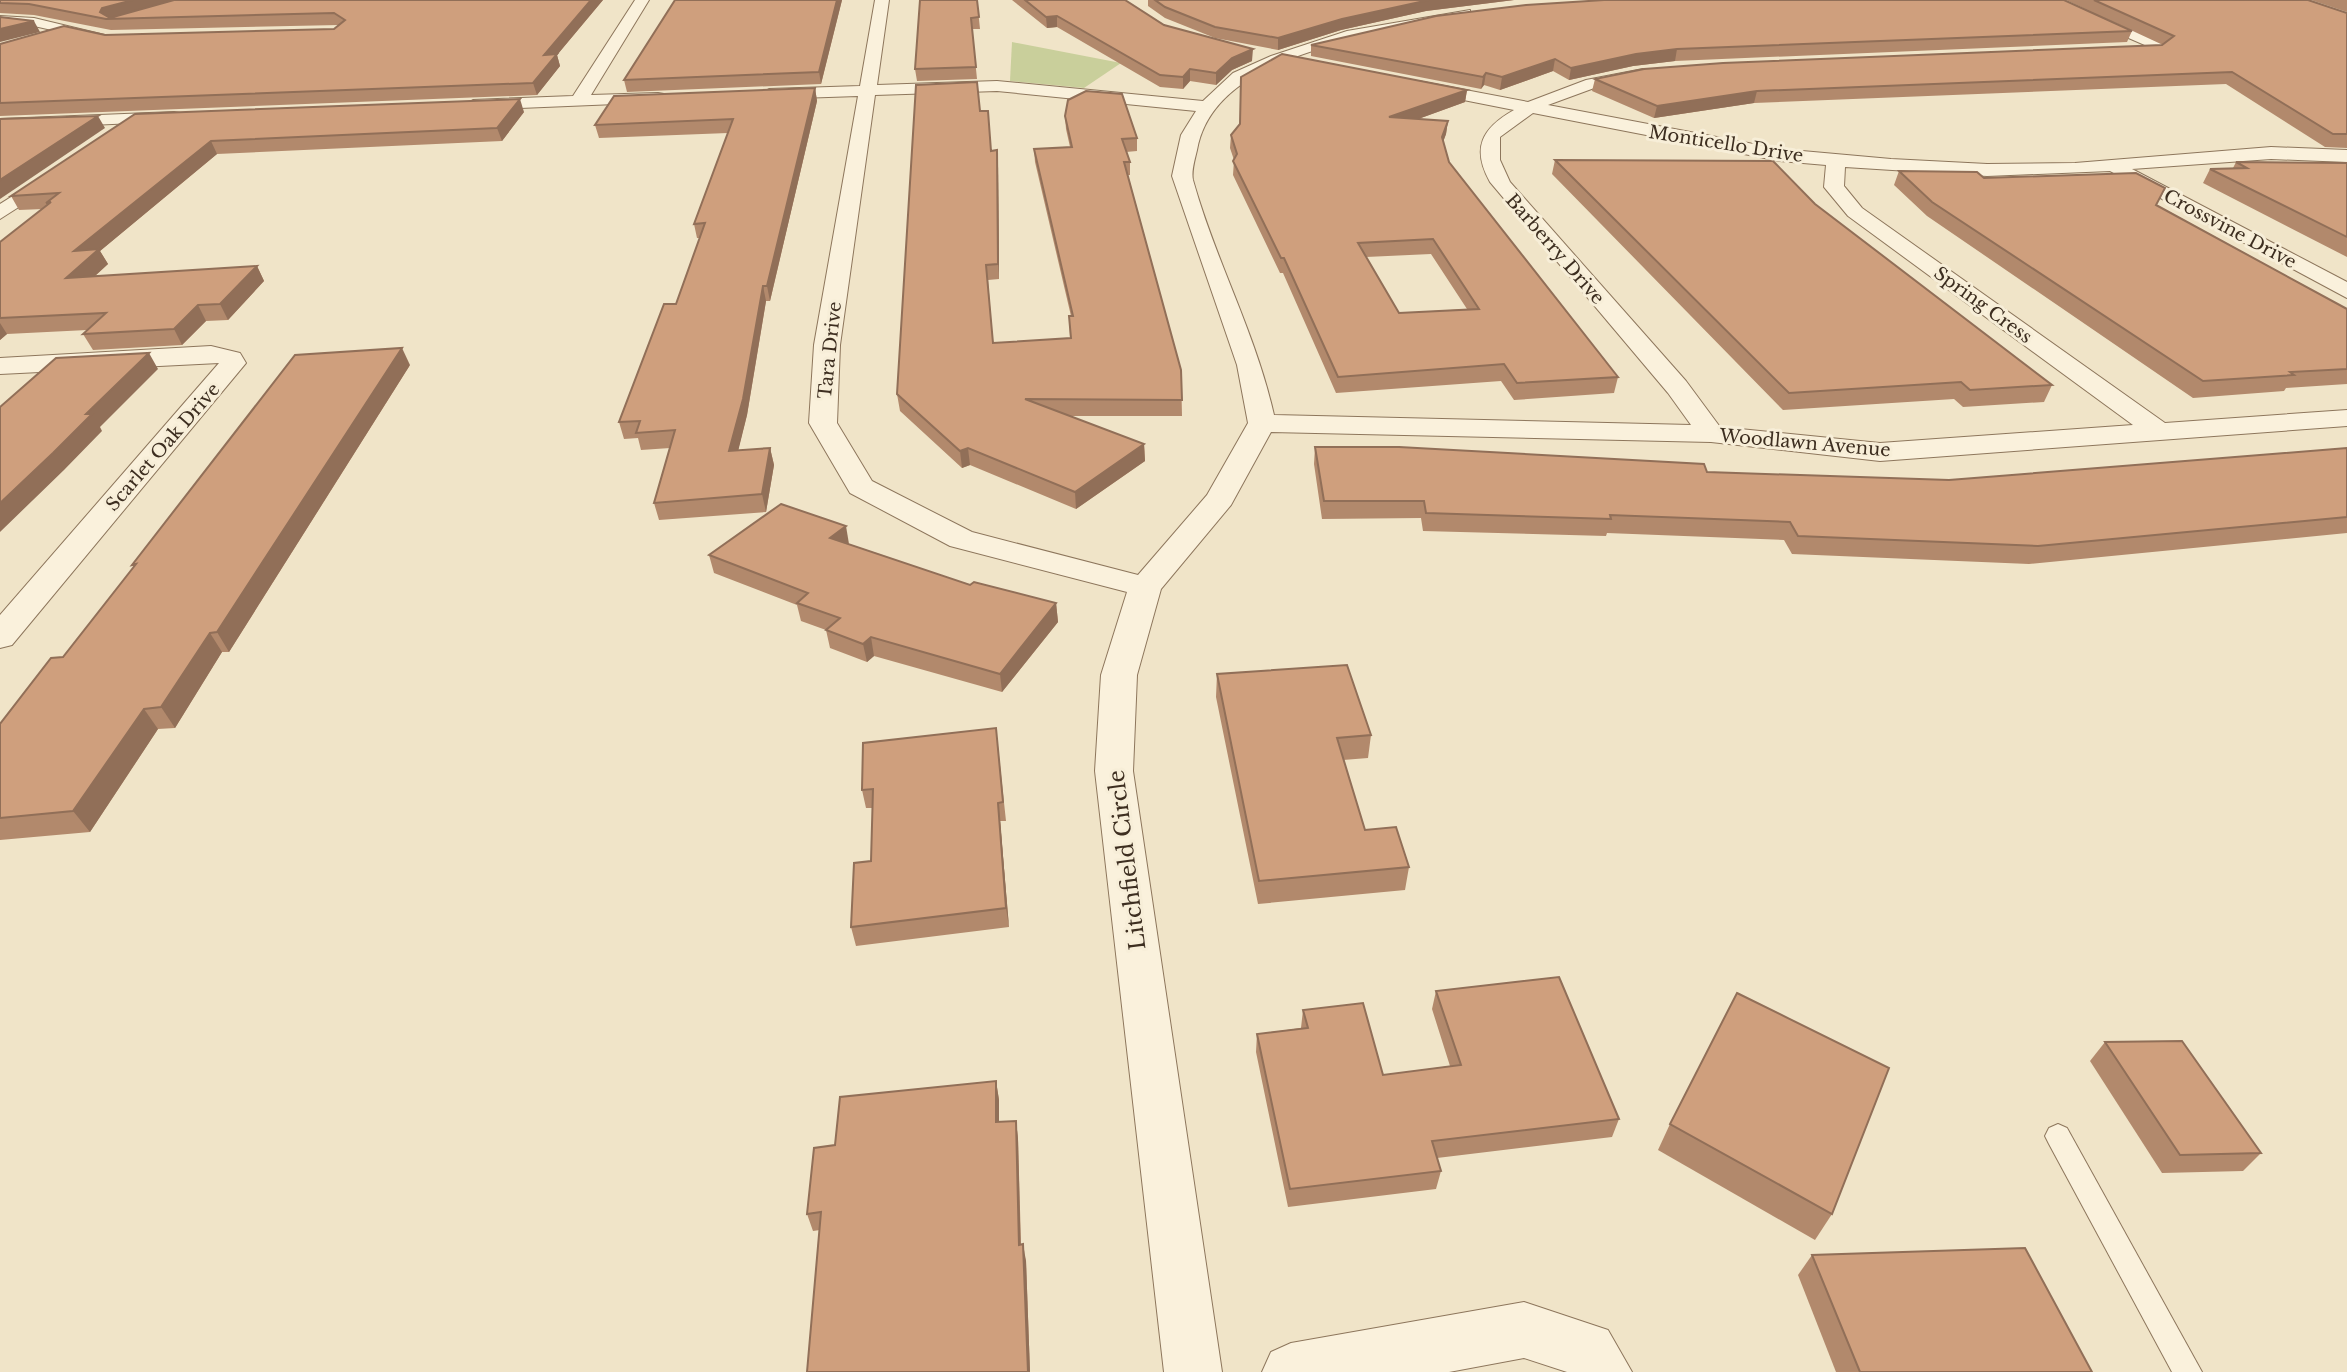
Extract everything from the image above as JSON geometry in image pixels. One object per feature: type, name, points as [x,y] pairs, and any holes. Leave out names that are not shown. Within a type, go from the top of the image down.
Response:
[{"type":"street","points":[[579,101],[642,0]]},
{"type":"street","name":"Tara Drive","points":[[882,0],[827,345],[823,423],[861,487],[961,539],[1145,587]]},
{"type":"street","points":[[2048,0],[2153,43],[2157,49],[2124,52]]},
{"type":"street","points":[[1262,423],[1250,365],[1182,176],[1190,135],[1207,107],[1264,56],[1426,18],[1481,11]]},
{"type":"street","points":[[0,20],[34,22],[76,32],[126,37]]},
{"type":"street","points":[[46,39],[120,21]]},
{"type":"street","points":[[1264,56],[1321,67]]},
{"type":"street","name":"Barberry Drive","points":[[1657,72],[1572,87],[1529,108],[1499,127],[1491,138],[1490,159],[1495,177],[1685,396],[1711,434]]},
{"type":"street","name":"Monticello Drive","points":[[1393,81],[1780,155],[1836,160],[1987,170],[2113,167],[2211,156],[2347,156]]},
{"type":"street","points":[[754,94],[997,86],[1207,107]]},
{"type":"street","points":[[453,106],[675,97]]},
{"type":"street","points":[[0,124],[200,116]]},
{"type":"street","points":[[100,144],[137,118]]},
{"type":"street","name":"Spring Cress","points":[[1836,160],[1834,187],[1855,212],[2160,432]]},
{"type":"street","points":[[0,213],[75,162]]},
{"type":"street","name":"Crossvine Drive","points":[[2113,167],[2347,291]]},
{"type":"street","name":"Scarlet Oak Drive","points":[[0,366],[211,354],[231,358],[233,363],[0,637]]},
{"type":"street","name":"Woodlawn Avenue","points":[[1262,423],[1711,434],[1893,452],[2347,418]]},
{"type":"street","name":"Litchfield Circle","points":[[1193,1372],[1114,771],[1119,675],[1145,587],[1220,499],[1262,423]]},
{"type":"street","points":[[1291,1372],[1524,1330],[1588,1350],[1603,1372]]},
{"type":"lane","points":[[2058,1136],[2188,1372]]},
{"type":"green space","points":[[1012,42],[1121,63],[1084,88],[1010,81]]},
{"type":"building","points":[[0,0],[133,0],[102,8],[100,12],[110,18],[174,0],[591,0],[544,55],[557,54],[533,83],[0,103],[0,44],[64,26],[105,35],[334,29],[345,20],[334,13],[106,19],[29,4],[0,3]]},
{"type":"building","points":[[675,0],[837,0],[819,72],[624,80]]},
{"type":"building","points":[[920,0],[977,0],[979,17],[971,18],[976,67],[915,69]]},
{"type":"building","points":[[1025,0],[1125,0],[1164,25],[1253,49],[1232,58],[1216,73],[1190,69],[1183,77],[1160,75],[1057,16],[1046,17]]},
{"type":"building","points":[[1155,0],[1429,0],[1342,19],[1278,38],[1215,27]]},
{"type":"building","points":[[1604,0],[2064,0],[2132,31],[1677,49],[1571,68],[1555,59],[1502,77],[1486,73],[1483,77],[1311,45],[1436,16],[1526,5]]},
{"type":"building","points":[[2094,0],[2308,0],[2347,13],[2347,134],[2333,134],[2232,72],[1757,91],[1657,106],[1595,79],[1644,69],[1723,63],[2162,45],[2174,36]]},
{"type":"building","points":[[0,17],[34,21],[0,29]]},
{"type":"building","points":[[1282,54],[1467,90],[1389,117],[1448,121],[1442,137],[1449,162],[1618,377],[1517,383],[1504,364],[1338,377],[1284,258],[1281,258],[1233,161],[1237,154],[1231,135],[1240,124],[1241,77]],"holes":[[[1433,239],[1479,309],[1399,313],[1358,243]]]},
{"type":"building","points":[[977,82],[980,111],[988,111],[991,151],[997,150],[998,264],[986,265],[993,343],[1071,338],[1069,316],[1073,316],[1034,149],[1072,147],[1065,116],[1068,100],[1086,91],[1122,94],[1137,138],[1122,139],[1130,162],[1124,162],[1181,370],[1182,400],[1025,399],[1144,444],[1075,492],[968,448],[960,451],[897,394],[916,85]]},
{"type":"building","points":[[815,88],[767,286],[763,286],[743,399],[729,451],[770,448],[762,494],[654,503],[675,430],[636,433],[640,421],[619,422],[664,304],[676,304],[705,223],[694,224],[733,119],[595,125],[614,96]]},
{"type":"building","points":[[520,99],[497,128],[211,141],[74,251],[99,249],[66,278],[257,266],[220,304],[198,305],[174,329],[83,334],[106,313],[0,318],[0,242],[59,193],[11,196],[135,114]]},
{"type":"building","points":[[98,116],[0,180],[0,119]]},
{"type":"building","points":[[1555,160],[1773,161],[1815,204],[2052,385],[1970,390],[1961,382],[1789,393]]},
{"type":"building","points":[[2236,162],[2347,163],[2347,237],[2210,169],[2247,168]]},
{"type":"building","points":[[1899,171],[1977,172],[1984,178],[2136,173],[2165,188],[2156,205],[2347,309],[2347,369],[2203,381],[1932,202]]},
{"type":"building","points":[[402,348],[217,632],[210,633],[161,707],[144,709],[73,811],[0,818],[0,724],[51,658],[63,657],[295,355]]},
{"type":"building","points":[[149,353],[86,414],[92,414],[0,503],[0,407],[56,358]]},
{"type":"building","points":[[1315,447],[1399,447],[1704,464],[1707,472],[1949,480],[2347,448],[2347,517],[2038,546],[1798,536],[1790,522],[1610,515],[1611,519],[1426,513],[1424,501],[1324,501]]},
{"type":"building","points":[[781,504],[846,526],[830,538],[970,585],[974,582],[1056,603],[1000,674],[871,637],[863,644],[826,630],[840,618],[797,603],[808,593],[709,555]]},
{"type":"building","points":[[1347,665],[1371,735],[1337,738],[1365,830],[1396,827],[1409,867],[1259,881],[1217,674]]},
{"type":"building","points":[[996,728],[1003,802],[998,803],[1006,908],[851,927],[854,863],[871,861],[873,789],[862,790],[863,743]]},
{"type":"building","points":[[1559,977],[1619,1119],[1432,1141],[1441,1171],[1290,1189],[1257,1034],[1308,1028],[1303,1010],[1363,1003],[1383,1075],[1461,1065],[1436,991]]},
{"type":"building","points":[[1737,993],[1889,1068],[1832,1214],[1670,1124]]},
{"type":"building","points":[[2182,1041],[2261,1153],[2180,1155],[2105,1042]]},
{"type":"building","points":[[996,1081],[996,1122],[1016,1121],[1019,1245],[1023,1244],[1028,1372],[807,1372],[821,1212],[807,1214],[814,1148],[835,1145],[840,1097]]},
{"type":"building","points":[[2025,1248],[2092,1372],[1860,1372],[1812,1255]]}]
